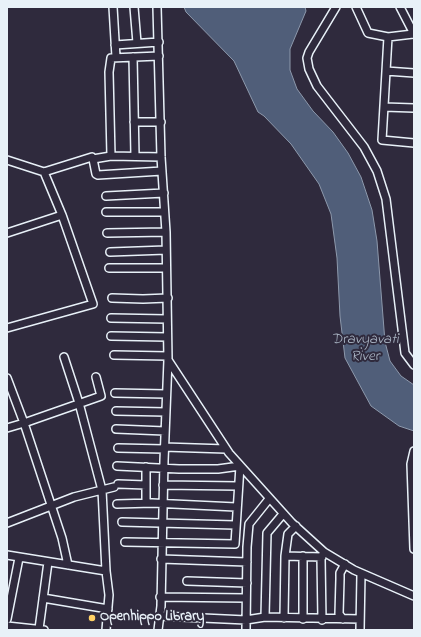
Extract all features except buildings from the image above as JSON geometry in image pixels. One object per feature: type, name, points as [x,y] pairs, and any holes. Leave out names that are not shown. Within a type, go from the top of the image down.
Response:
[{"type":"street","points":[[113,7],[116,57]]},
{"type":"street","points":[[134,7],[137,43]]},
{"type":"street","points":[[157,7],[161,157],[166,232],[168,298],[168,358],[163,468],[160,616],[158,630]]},
{"type":"street","points":[[336,7],[309,52],[307,58],[309,69],[316,86],[364,146],[377,171],[386,199],[405,353],[414,365]]},
{"type":"street","points":[[356,7],[368,33],[388,37],[413,34],[403,8]]},
{"type":"street","points":[[388,37],[382,140],[414,143]]},
{"type":"street","points":[[115,45],[159,42]]},
{"type":"street","points":[[111,156],[109,72],[111,58],[159,56]]},
{"type":"street","points":[[133,57],[136,156]]},
{"type":"street","points":[[386,71],[414,73]]},
{"type":"street","points":[[384,107],[414,108]]},
{"type":"street","points":[[134,122],[161,122]]},
{"type":"street","points":[[7,160],[44,172],[92,157],[93,159],[111,156],[161,157]]},
{"type":"street","points":[[93,159],[96,174],[98,175],[162,171]]},
{"type":"street","points":[[7,328],[93,304],[62,215],[44,172]]},
{"type":"street","points":[[106,196],[164,194]]},
{"type":"street","points":[[106,212],[164,212]]},
{"type":"street","points":[[7,233],[62,215]]},
{"type":"street","points":[[107,233],[166,232]]},
{"type":"street","points":[[110,252],[166,250]]},
{"type":"street","points":[[109,268],[166,268]]},
{"type":"street","points":[[112,298],[168,298]]},
{"type":"street","points":[[111,318],[167,319]]},
{"type":"street","points":[[111,336],[167,337]]},
{"type":"street","points":[[114,355],[168,358]]},
{"type":"street","points":[[64,358],[79,404],[102,490],[106,571],[109,594],[106,630]]},
{"type":"street","points":[[168,358],[226,449],[269,499],[323,554],[345,564],[361,574],[414,596]]},
{"type":"street","points":[[7,428],[101,396],[96,377]]},
{"type":"street","points":[[7,378],[24,423],[52,507],[62,538],[68,565]]},
{"type":"street","points":[[115,393],[166,394]]},
{"type":"street","points":[[116,411],[166,412]]},
{"type":"street","points":[[116,429],[165,431]]},
{"type":"street","points":[[118,448],[226,449]]},
{"type":"street","points":[[413,454],[414,549]]},
{"type":"street","points":[[117,466],[218,469],[240,466]]},
{"type":"street","points":[[125,542],[235,544],[236,507],[240,466]]},
{"type":"street","points":[[146,467],[146,503]]},
{"type":"street","points":[[7,523],[74,498],[116,486],[146,485]]},
{"type":"street","points":[[163,485],[238,486]]},
{"type":"street","points":[[246,630],[249,524],[269,499]]},
{"type":"street","points":[[117,504],[146,503],[236,507]]},
{"type":"street","points":[[265,617],[267,536],[271,528],[284,514]]},
{"type":"street","points":[[122,522],[235,525]]},
{"type":"street","points":[[284,618],[285,556],[288,534],[296,526]]},
{"type":"street","points":[[8,554],[20,558],[106,571]]},
{"type":"street","points":[[285,556],[323,554]]},
{"type":"street","points":[[322,620],[323,554]]},
{"type":"street","points":[[303,556],[303,619]]},
{"type":"street","points":[[7,619],[9,599],[20,558]]},
{"type":"street","points":[[161,560],[247,562]]},
{"type":"street","points":[[7,626],[42,630],[43,598],[48,562]]},
{"type":"street","points":[[343,619],[339,614],[340,573],[345,564]]},
{"type":"street","points":[[360,630],[361,574]]},
{"type":"street","points":[[187,581],[247,583]]},
{"type":"street","points":[[43,598],[108,609]]},
{"type":"street","points":[[160,598],[246,598]]},
{"type":"street","points":[[160,616],[246,620],[265,617],[322,620],[360,619]]},
{"type":"water","name":"Dravyavati River","points":[[184,7],[305,7],[306,11],[290,49],[290,70],[297,89],[313,111],[333,132],[348,153],[361,177],[372,210],[377,241],[385,342],[390,361],[401,376],[414,385],[414,431],[399,426],[371,406],[345,358],[340,316],[337,258],[331,214],[319,184],[291,144],[264,116],[258,112],[234,61],[186,12]]},
{"type":"place","name":"Openhippo Library","points":[[92,618]]}]
